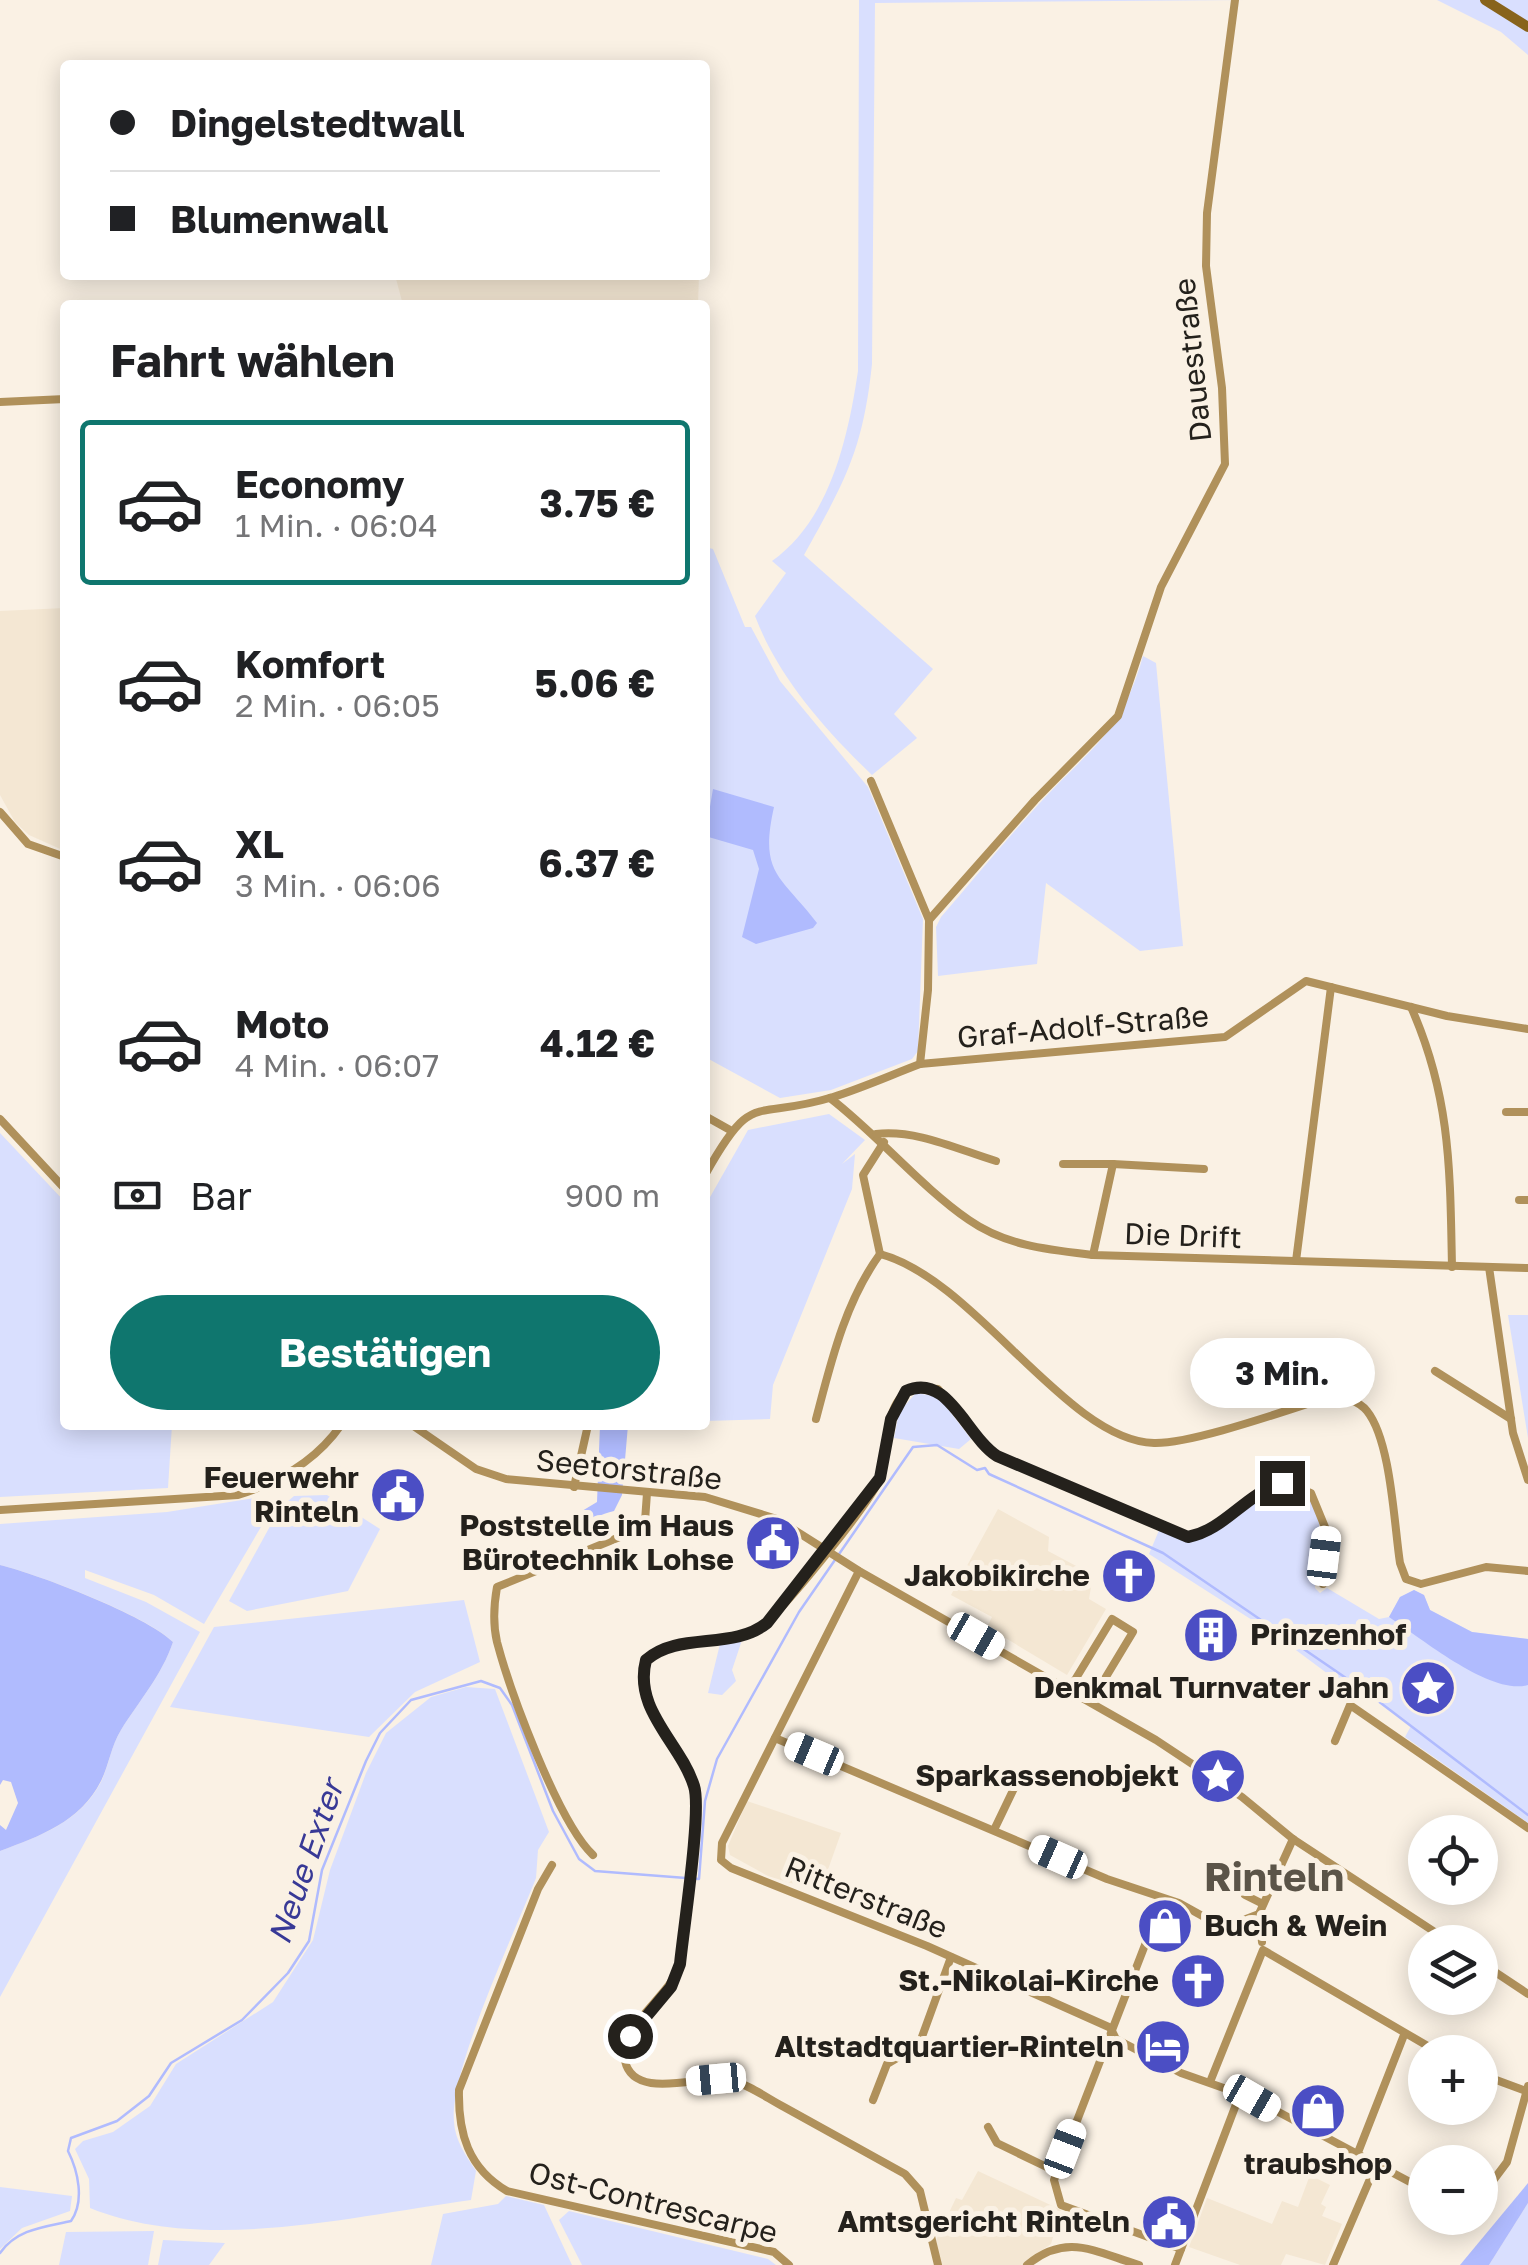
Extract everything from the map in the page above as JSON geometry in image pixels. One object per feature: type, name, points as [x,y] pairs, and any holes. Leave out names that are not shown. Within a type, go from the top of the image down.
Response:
[{"type":"main road","points":[[1485,0],[1528,27]]},
{"type":"street","name":"Dauestraße","points":[[929,920],[1035,800],[1118,716],[1161,587],[1225,464],[1222,388],[1206,266],[1206,213],[1234,0]]},
{"type":"street","points":[[0,402],[60,400]]},
{"type":"street","points":[[710,1167],[730,1130],[754,1110],[830,1098],[920,1064],[928,990],[929,920],[871,781]]},
{"type":"street","points":[[0,812],[28,844],[60,855]]},
{"type":"street","name":"Graf-Adolf-Straße","points":[[920,1064],[1225,1037],[1306,981],[1410,1007],[1528,1029]]},
{"type":"street","points":[[1296,1262],[1330,987]]},
{"type":"street","points":[[1410,1007],[1434,1058],[1450,1154],[1452,1266]]},
{"type":"street","name":"Die Drift","points":[[830,1098],[969,1220],[1033,1248],[1093,1255],[1528,1268]]},
{"type":"street","points":[[1506,1112],[1528,1112]]},
{"type":"street","points":[[0,1119],[60,1184]]},
{"type":"street","points":[[710,1119],[730,1130]]},
{"type":"street","points":[[816,1419],[848,1314],[880,1254],[863,1175],[880,1138],[894,1132],[996,1160]]},
{"type":"street","points":[[1063,1164],[1204,1169]]},
{"type":"street","points":[[1093,1255],[1114,1164]]},
{"type":"street","points":[[880,1254],[898,1258],[943,1285],[1058,1391],[1125,1437],[1168,1442],[1332,1396],[1352,1400],[1366,1410],[1379,1433],[1402,1574],[1420,1584],[1476,1567],[1528,1571]]},
{"type":"street","points":[[1489,1267],[1511,1419],[1528,1480]]},
{"type":"street","points":[[1435,1371],[1511,1419]]},
{"type":"street","points":[[938,2265],[920,2191],[904,2174],[736,2082],[658,2083],[631,2073],[625,2060],[630,2036],[677,1975],[696,1796],[646,1700],[641,1680],[646,1660],[667,1648],[757,1631],[835,1555],[880,1478],[897,1401],[906,1391],[927,1386],[938,1389],[980,1442],[997,1456],[1188,1537],[1201,1535],[1268,1487],[1296,1486],[1311,1493],[1328,1532],[1323,1584]]},
{"type":"street","points":[[0,1510],[238,1496],[268,1485],[304,1464],[336,1430]]},
{"type":"street","name":"Seetorstraße","points":[[419,1430],[483,1473],[740,1505],[776,1518],[860,1572],[1092,1700],[1242,1797],[1293,1839],[1424,1925]]},
{"type":"street","points":[[579,1487],[587,1430]]},
{"type":"street","points":[[593,1855],[580,1843],[562,1810],[511,1684],[496,1638],[494,1602],[497,1587],[632,1532],[645,1521],[647,1492]]},
{"type":"street","points":[[860,1572],[775,1738],[1228,1926],[1259,1914]]},
{"type":"street","points":[[1070,1688],[1112,1619],[1133,1632],[1092,1700]]},
{"type":"street","points":[[1335,1741],[1350,1704],[1528,1828]]},
{"type":"street","name":"Ritterstraße","points":[[775,1738],[720,1853],[731,1868],[951,1957],[1111,2028],[1116,2039],[1181,2073],[1240,2094],[1408,2181]]},
{"type":"street","points":[[994,1830],[1018,1780]]},
{"type":"street","points":[[1210,2082],[1263,1946],[1259,1914],[1293,1839]]},
{"type":"street","name":"Ost-Contrescarpe","points":[[552,1865],[538,1888],[459,2090],[458,2118],[465,2147],[487,2179],[507,2191],[774,2252],[789,2265]]},
{"type":"street","points":[[1246,1895],[1263,1904]]},
{"type":"street","points":[[1162,1901],[1054,2180],[1061,2205],[1180,2249]]},
{"type":"street","points":[[1263,1946],[1408,2037]]},
{"type":"street","points":[[873,2100],[887,2064],[919,2044],[951,1957]]},
{"type":"street","points":[[1498,1974],[1528,1994]]},
{"type":"street","points":[[1357,2155],[1404,2035]]},
{"type":"street","points":[[1498,2079],[1527,2088],[1506,2162],[1498,2173]]},
{"type":"street","points":[[1176,2265],[1240,2094]]},
{"type":"street","points":[[988,2127],[997,2143],[1057,2172]]},
{"type":"street","points":[[1333,2265],[1376,2165]]},
{"type":"street","points":[[1028,2265],[1049,2249],[1064,2246],[1139,2265]]},
{"type":"shaded area","points":[[859,0],[1246,0],[875,3],[872,364],[863,420],[850,464],[804,555],[933,669],[894,714],[917,738],[872,775],[804,702],[776,660],[755,616],[786,573],[772,561],[792,544],[822,501],[842,450],[854,397],[858,371]]},
{"type":"shaded area","points":[[1437,0],[1528,0],[1528,55],[1501,32]]},
{"type":"shaded area","points":[[396,280],[699,280],[698,300],[402,300]]},
{"type":"shaded area","points":[[710,548],[745,627],[751,627],[780,681],[868,787],[923,919],[918,1051],[912,1059],[831,1090],[780,1098],[710,1060]]},
{"type":"shaded area","points":[[60,608],[60,849],[29,835],[15,822],[0,795],[0,611]]},
{"type":"shaded area","points":[[1143,656],[1156,663],[1183,946],[1140,951],[1046,883],[1037,964],[938,976],[936,927],[941,917],[1102,739],[1125,705]]},
{"type":"shaded area","points":[[829,1114],[865,1140],[842,1164],[855,1154],[852,1189],[773,1385],[770,1419],[710,1421],[710,1197],[748,1130]]},
{"type":"shaded area","points":[[0,1133],[60,1197],[60,1430],[172,1430],[168,1488],[0,1497]]},
{"type":"shaded area","points":[[1508,1315],[1528,1315],[1528,1438]]},
{"type":"shaded area","points":[[916,1393],[939,1397],[971,1439],[959,1449],[894,1438],[899,1412]]},
{"type":"shaded area","points":[[1298,1487],[1309,1496],[1319,1519],[1315,1588],[1320,1593],[1327,1588],[1379,1619],[1389,1617],[1400,1597],[1414,1590],[1424,1595],[1430,1610],[1472,1632],[1528,1639],[1528,1823],[1405,1737],[1411,1726],[1364,1692],[1359,1697],[1277,1636],[1149,1554],[1160,1528],[1201,1535],[1269,1489]]},
{"type":"shaded area","points":[[327,1495],[380,1529],[348,1591],[247,1611],[229,1601],[280,1508],[294,1496]]},
{"type":"shaded area","points":[[260,1497],[269,1502],[268,1515],[204,1624],[154,1595],[85,1570],[85,1578],[146,1602],[200,1632],[0,1997],[0,1851],[58,1826],[92,1796],[104,1776],[118,1736],[156,1677],[173,1642],[117,1608],[0,1565],[0,1524],[167,1512]]},
{"type":"shaded area","points":[[998,1509],[1049,1537],[1048,1551],[1093,1575],[1089,1599],[1106,1609],[1067,1675],[987,1627],[992,1617],[951,1595]]},
{"type":"shaded area","points":[[464,1600],[480,1662],[415,1692],[369,1737],[170,1707],[214,1627]]},
{"type":"shaded area","points":[[742,1640],[732,1670],[736,1681],[722,1695],[708,1693],[720,1644]]},
{"type":"shaded area","points":[[466,1687],[495,1689],[549,1832],[538,1850],[536,1878],[472,2037],[455,2099],[456,2135],[476,2171],[471,2200],[328,2222],[229,2230],[134,2222],[90,2208],[89,2179],[75,2149],[83,2141],[113,2132],[150,2106],[176,2064],[273,2002],[313,1940],[330,1870],[366,1773],[386,1733],[431,1697]]},
{"type":"shaded area","points":[[747,1801],[841,1833],[820,1892],[768,1876],[730,1855],[728,1846]]},
{"type":"shaded area","points":[[978,2171],[1061,2210],[1051,2244],[1021,2265],[941,2265],[936,2240],[956,2198],[962,2200]]},
{"type":"shaded area","points":[[1310,2175],[1330,2185],[1321,2204],[1326,2207],[1322,2216],[1342,2224],[1325,2265],[1286,2254],[1281,2265],[1240,2265],[1189,2247],[1207,2198],[1272,2224],[1282,2201],[1298,2207]]},
{"type":"shaded area","points":[[0,2187],[72,2196],[70,2211],[22,2228],[0,2249]]},
{"type":"shaded area","points":[[506,2196],[544,2205],[572,2265],[431,2265],[443,2214],[498,2204]]},
{"type":"shaded area","points":[[1528,2203],[1528,2265],[1489,2265]]},
{"type":"shaded area","points":[[569,2211],[768,2259],[776,2265],[582,2265],[559,2220]]},
{"type":"shaded area","points":[[154,2231],[148,2265],[59,2265],[66,2232]]},
{"type":"shaded area","points":[[163,2240],[225,2243],[209,2265],[158,2265]]},
{"type":"water","points":[[713,789],[774,807],[771,860],[783,883],[817,923],[813,928],[756,944],[742,937],[759,869],[753,850],[710,837]]},
{"type":"water","points":[[600,1430],[628,1430],[622,1495],[614,1511],[554,1537],[552,1529],[597,1502]]},
{"type":"water","points":[[0,1565],[117,1608],[173,1642],[156,1677],[118,1736],[92,1795],[58,1826],[0,1851],[0,1825],[6,1830],[18,1803],[11,1782],[3,1780],[0,1785]]},
{"type":"water","points":[[1414,1590],[1424,1595],[1430,1610],[1472,1632],[1528,1639],[1528,1685],[1513,1686],[1476,1674],[1389,1617],[1400,1597]]},
{"type":"water","points":[[1528,2183],[1528,2203],[1489,2265],[1460,2265],[1485,2235],[1498,2235],[1498,2219]]},
{"type":"waterway","name":"Neue Exter","points":[[0,2253],[23,2234],[71,2221],[79,2195],[68,2151],[71,2138],[117,2121],[149,2096],[171,2063],[242,2020],[288,1973],[309,1941],[322,1870],[366,1761],[380,1733],[411,1700],[481,1681],[500,1688],[512,1705],[553,1811],[579,1859],[595,1871],[699,1879],[705,1801],[717,1759],[799,1612],[913,1447],[937,1445],[977,1470],[985,1468],[989,1474],[1163,1553],[1365,1691],[1528,1815]]},
{"type":"place","name":"Feuerwehr Rinteln","points":[[398,1495]]},
{"type":"place","name":"Poststelle im Haus Bürotechnik Lohse","points":[[773,1543]]},
{"type":"place","name":"Jakobikirche","points":[[1129,1576]]},
{"type":"place","name":"Prinzenhof","points":[[1211,1635]]},
{"type":"place","name":"Denkmal Turnvater Jahn","points":[[1428,1688]]},
{"type":"place","name":"Sparkassenobjekt","points":[[1218,1776]]},
{"type":"place","name":"Buch & Wein","points":[[1165,1926]]},
{"type":"place","name":"St.-Nikolai-Kirche","points":[[1198,1981]]},
{"type":"place","name":"Altstadtquartier-Rinteln","points":[[1163,2047]]},
{"type":"place","name":"traubshop","points":[[1318,2111]]},
{"type":"place","name":"Amtsgericht Rinteln","points":[[1169,2222]]},
{"type":"district","name":"Rinteln","points":[[1274,1877]]},
{"type":"route","points":[[630,2036],[677,1975],[696,1796],[694,1784],[646,1700],[641,1686],[646,1660],[667,1648],[740,1637],[767,1623],[880,1478],[891,1419],[897,1401],[906,1391],[915,1386],[938,1389],[980,1442],[997,1456],[1188,1537],[1214,1528],[1248,1499],[1282,1483]]}]
